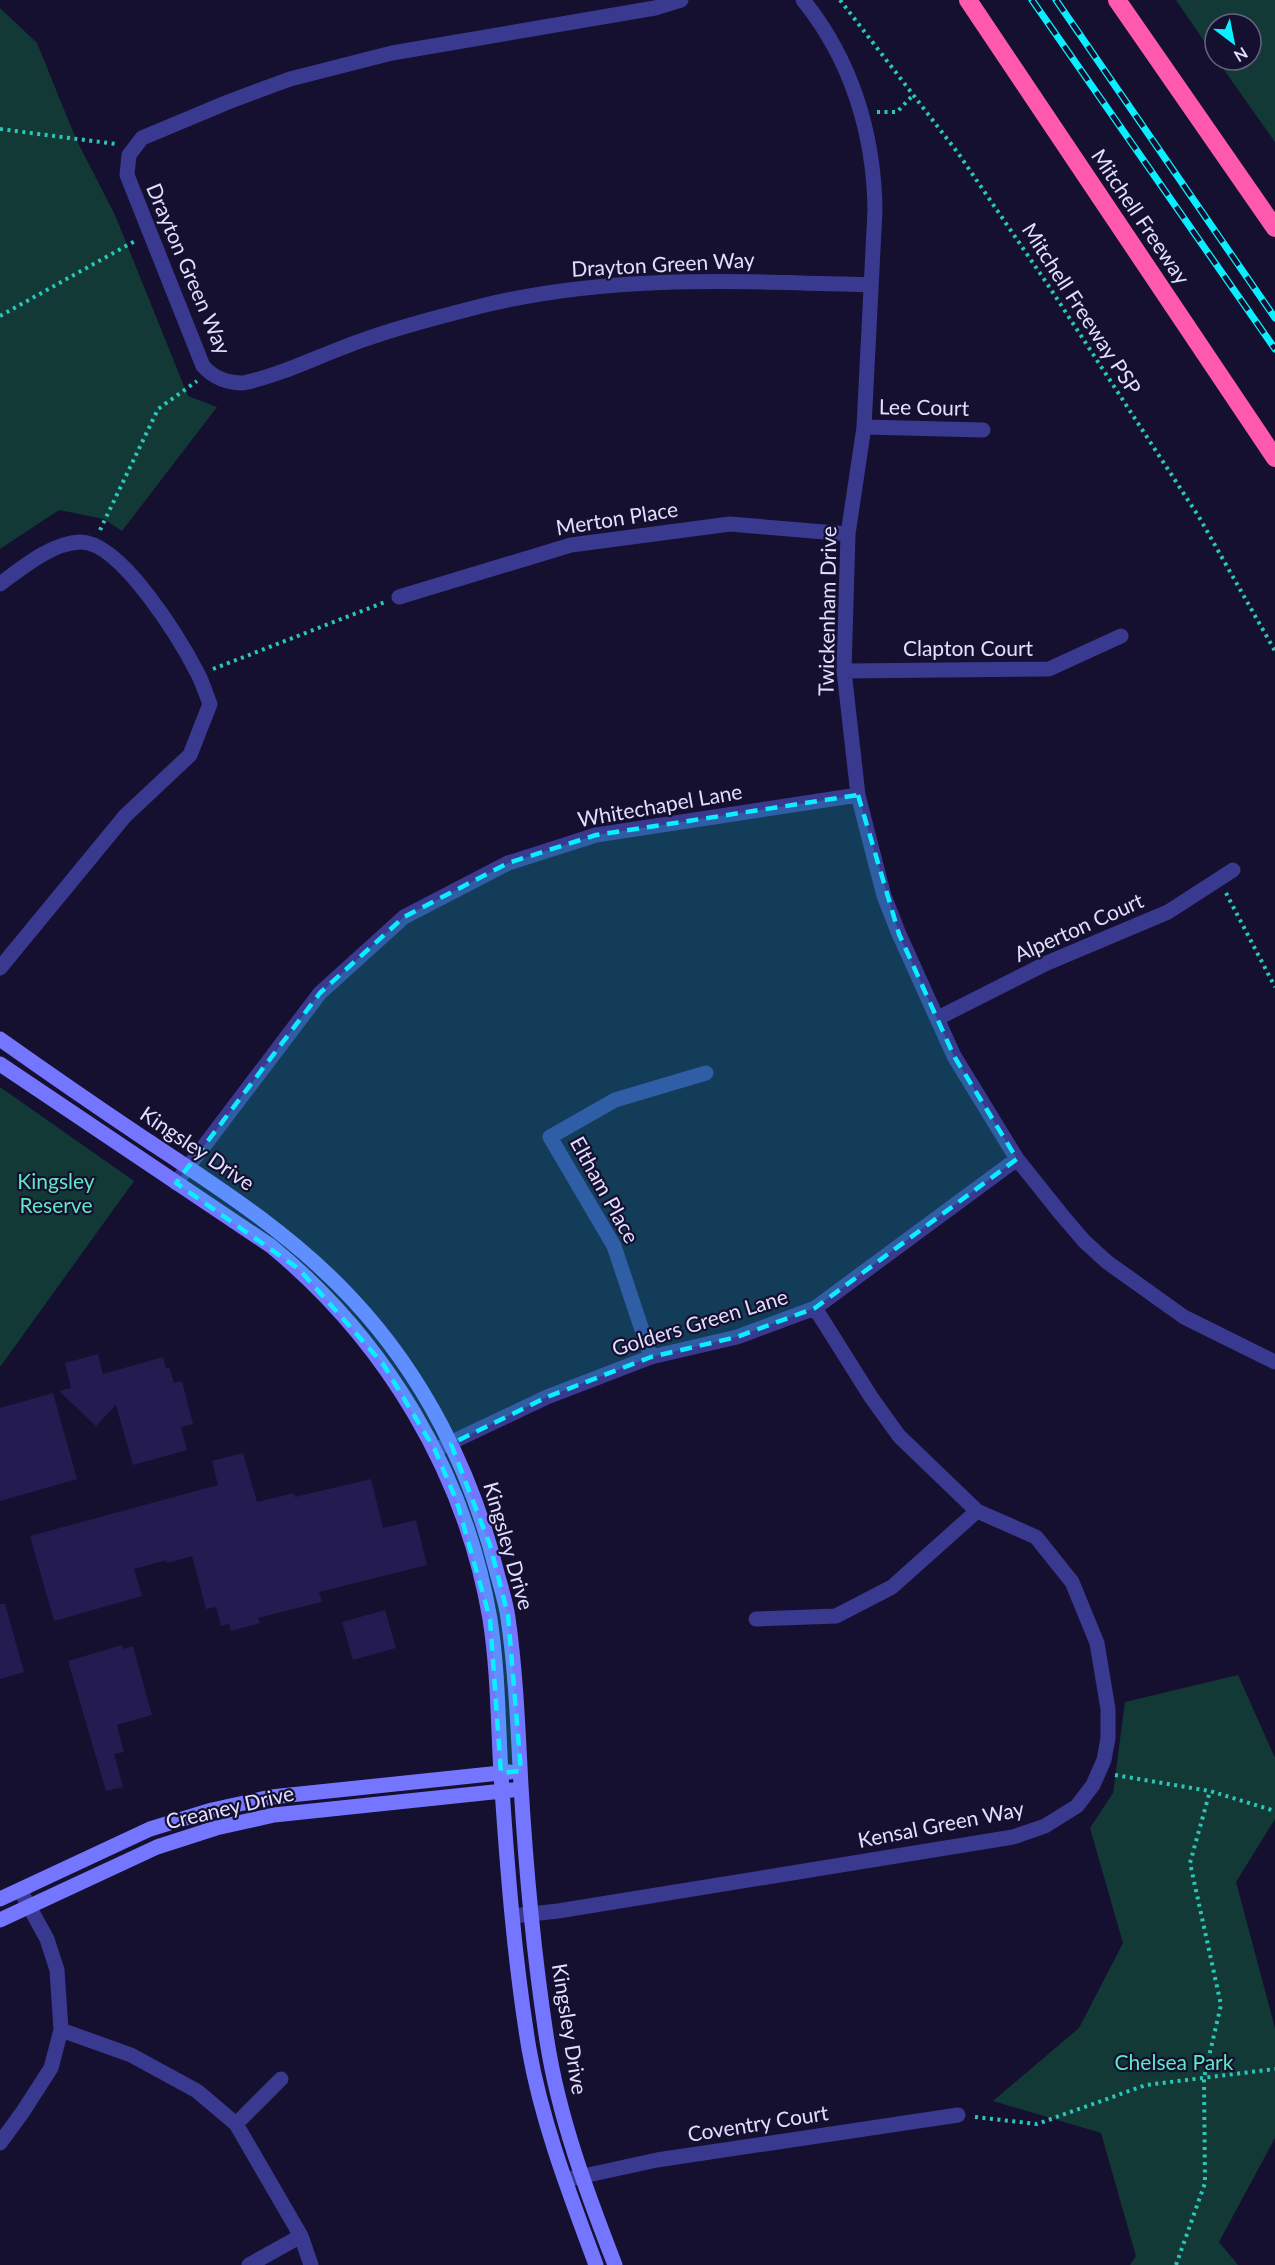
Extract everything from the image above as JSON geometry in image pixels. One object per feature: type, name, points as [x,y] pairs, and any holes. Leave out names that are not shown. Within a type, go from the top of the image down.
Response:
[{"type":"highway","name":"Mitchell Freeway","points":[[968,0],[1275,458]]},
{"type":"highway","points":[[1117,0],[1275,228]]},
{"type":"main road","name":"Kingsley Drive","points":[[0,1040],[188,1167],[280,1233],[330,1276],[355,1302],[411,1374],[451,1444],[487,1535],[508,1615],[532,1914],[547,2045],[564,2122],[615,2265]]},
{"type":"main road","name":"Kingsley Drive","points":[[0,1064],[271,1246],[299,1269],[330,1300],[383,1364],[435,1450],[457,1502],[475,1555],[490,1619],[513,1916],[530,2050],[541,2100],[596,2265]]},
{"type":"main road","name":"Creaney Drive","points":[[0,1899],[150,1829],[212,1810],[271,1797],[521,1771]]},
{"type":"main road","name":"Creaney Drive","points":[[0,1920],[157,1847],[216,1828],[274,1815],[521,1790]]},
{"type":"street","points":[[134,146],[142,138],[163,128],[228,102],[324,69],[392,53],[655,8],[681,0]]},
{"type":"street","name":"Twickenham Drive","points":[[802,0],[820,21],[831,39],[849,77],[869,144],[874,185],[864,427],[848,534],[844,671],[858,795],[884,896],[898,934],[954,1056],[1017,1159],[1084,1241],[1129,1279],[1184,1317],[1275,1362]]},
{"type":"street","name":"Drayton Green Way","points":[[134,146],[126,165],[127,175],[149,233],[198,357],[210,374],[225,382],[251,381],[366,339],[483,306],[564,290],[608,285],[707,280],[871,285]]},
{"type":"street","name":"Lee Court","points":[[864,427],[983,430]]},
{"type":"street","name":"Merton Place","points":[[399,597],[571,545],[730,524],[848,534]]},
{"type":"street","points":[[0,584],[26,565],[59,547],[80,542],[94,544],[108,552],[152,599],[199,675],[210,704],[190,755],[125,816],[0,968]]},
{"type":"street","name":"Clapton Court","points":[[844,671],[1049,669],[1121,636]]},
{"type":"street","name":"Whitechapel Lane","points":[[177,1183],[320,993],[404,917],[508,863],[596,835],[858,795]]},
{"type":"street","name":"Alperton Court","points":[[938,1018],[1047,963],[1168,912],[1233,870]]},
{"type":"street","name":"Eltham Place","points":[[651,1357],[614,1246],[550,1137],[615,1100],[706,1073]]},
{"type":"street","name":"Golders Green Lane","points":[[435,1450],[547,1397],[651,1357],[736,1337],[815,1308],[1017,1159]]},
{"type":"street","name":"Kensal Green Way","points":[[513,1916],[1013,1837],[1045,1826],[1077,1806],[1093,1785],[1104,1760],[1108,1737],[1108,1710],[1097,1643],[1072,1582],[1036,1537],[976,1511],[899,1436],[871,1397],[815,1308]]},
{"type":"street","points":[[756,1619],[836,1616],[892,1587],[976,1511]]},
{"type":"street","points":[[0,2143],[51,2068],[61,2030],[57,1970],[47,1939],[20,1890]]},
{"type":"street","points":[[61,2030],[130,2055],[197,2091],[236,2124],[301,2236],[311,2265]]},
{"type":"street","points":[[236,2124],[281,2079]]},
{"type":"street","name":"Coventry Court","points":[[566,2180],[657,2160],[958,2115]]},
{"type":"street","points":[[249,2265],[301,2236]]},
{"type":"path","name":"Mitchell Freeway PSP","points":[[840,0],[963,161],[1048,285],[1193,507],[1275,651]]},
{"type":"path","points":[[861,112],[897,112],[914,94]]},
{"type":"path","points":[[0,129],[134,146]]},
{"type":"path","points":[[0,316],[149,233]]},
{"type":"path","points":[[94,544],[158,409],[184,388],[210,374]]},
{"type":"path","points":[[199,675],[399,597]]},
{"type":"path","points":[[1219,879],[1275,987]]},
{"type":"path","points":[[1099,1771],[1130,1779],[1210,1791],[1275,1811]]},
{"type":"path","points":[[1176,2265],[1205,2183],[1204,2078],[1221,2005],[1190,1863],[1210,1791]]},
{"type":"path","points":[[958,2115],[1037,2124],[1146,2085],[1275,2069]]},
{"type":"highlighted area","points":[[858,795],[899,934],[954,1056],[1017,1159],[815,1308],[737,1337],[651,1357],[547,1397],[451,1444],[490,1545],[508,1615],[521,1771],[501,1773],[490,1619],[457,1502],[435,1450],[383,1364],[299,1269],[176,1183],[320,993],[404,917],[508,863],[596,835]]},
{"type":"green space","points":[[1176,0],[1275,0],[1275,142],[1225,72],[1263,72],[1263,12],[1203,12],[1203,39]]},
{"type":"green space","points":[[0,8],[37,43],[76,139],[115,215],[188,396],[217,407],[122,531],[104,519],[59,510],[0,549]]},
{"type":"green space","name":"Kingsley Reserve","points":[[0,1087],[134,1181],[0,1367]]},
{"type":"green space","name":"Chelsea Park","points":[[1238,1675],[1275,1758],[1275,1819],[1236,1882],[1275,2028],[1275,2138],[1219,2242],[1238,2265],[1130,2265],[1136,2256],[1101,2133],[993,2101],[1079,2028],[1123,1943],[1090,1828],[1113,1793],[1125,1702]]},
{"type":"building","points":[[98,1354],[103,1374],[163,1357],[166,1369],[169,1367],[174,1383],[182,1381],[193,1424],[181,1427],[187,1450],[133,1465],[116,1405],[96,1426],[59,1391],[71,1388],[65,1363]]},
{"type":"building","points":[[53,1393],[77,1479],[0,1501],[0,1408]]},
{"type":"building","points":[[243,1453],[257,1502],[294,1493],[295,1497],[371,1479],[383,1528],[416,1520],[427,1565],[319,1592],[322,1602],[258,1618],[260,1623],[231,1631],[229,1624],[221,1626],[216,1607],[206,1609],[192,1556],[134,1569],[142,1596],[54,1621],[30,1536],[218,1485],[212,1461]]},
{"type":"building","points":[[0,1604],[5,1604],[24,1672],[0,1679]]},
{"type":"building","points":[[385,1610],[396,1648],[353,1660],[342,1622]]},
{"type":"building","points":[[122,1645],[123,1649],[133,1646],[152,1715],[117,1725],[124,1752],[114,1754],[123,1787],[106,1791],[68,1661]]},
{"type":"railway","points":[[1032,0],[1275,349]]},
{"type":"railway","points":[[1056,0],[1275,318]]}]
